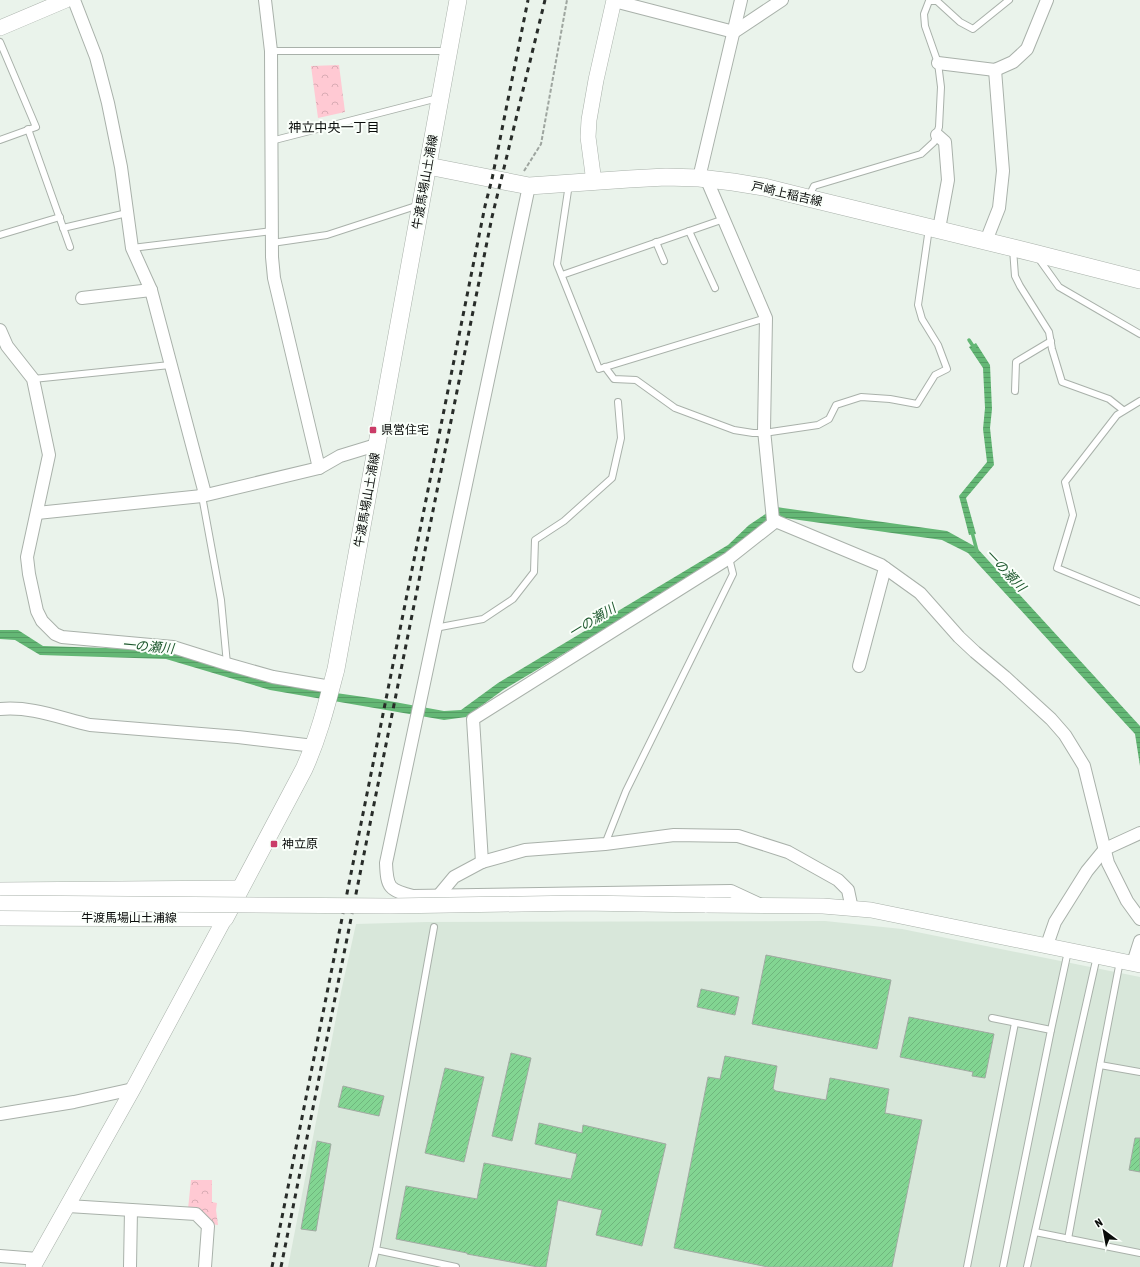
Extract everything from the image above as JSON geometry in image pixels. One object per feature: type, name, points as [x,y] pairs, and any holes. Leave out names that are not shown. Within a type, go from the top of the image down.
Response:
[{"type":"main road","name":"牛渡馬場山土浦線","points":[[0,917],[226,918],[304,768],[325,715],[336,669],[458,0]]},
{"type":"main road","name":"戸崎上稲吉線","points":[[428,166],[523,185],[594,182],[630,178],[704,178],[764,187],[1034,252],[1140,280]]},
{"type":"main road","points":[[0,891],[240,889]]},
{"type":"street","points":[[0,28],[66,0]]},
{"type":"street","points":[[74,0],[96,58],[108,103],[121,167],[132,248],[151,290],[204,490],[202,496]]},
{"type":"street","points":[[265,0],[271,51],[272,256],[274,278],[319,468]]},
{"type":"street","points":[[594,182],[588,137],[589,120],[596,80],[614,0],[734,32],[782,0]]},
{"type":"street","points":[[741,0],[704,178],[709,185],[766,318],[764,433],[773,520],[881,565],[920,592],[959,637],[1051,719],[1065,735],[1084,766],[1108,863],[1124,896],[1140,919]]},
{"type":"street","points":[[938,63],[995,70],[1014,62],[1027,49],[1047,0]]},
{"type":"street","points":[[986,241],[999,208],[1003,171],[995,70]]},
{"type":"street","points":[[934,228],[948,180],[945,142],[937,134]]},
{"type":"street","points":[[523,185],[435,628],[386,863],[386,881],[395,892],[413,896],[731,891],[763,906]]},
{"type":"street","points":[[82,298],[151,290]]},
{"type":"street","points":[[0,330],[7,346],[33,379],[49,455],[27,557],[37,611],[42,621],[55,634],[62,636],[173,647],[273,677],[331,688]]},
{"type":"street","points":[[37,513],[202,496],[319,468],[340,456],[376,445]]},
{"type":"street","points":[[482,862],[473,719],[729,558],[776,521]]},
{"type":"street","points":[[859,666],[885,568]]},
{"type":"street","points":[[0,709],[15,707],[40,710],[90,725],[238,737],[314,746]]},
{"type":"street","points":[[1047,946],[1055,922],[1088,871],[1105,849],[1140,833]]},
{"type":"street","points":[[439,896],[454,876],[482,862],[524,850],[605,844],[674,835],[738,836],[788,852],[838,880],[848,890],[852,908]]},
{"type":"street","points":[[0,902],[390,906],[581,903],[823,906],[871,910],[912,917],[1131,963],[1140,940]]},
{"type":"street","points":[[0,1256],[36,1263],[226,918]]},
{"type":"street","points":[[0,1114],[74,1102],[133,1089]]},
{"type":"street","points":[[68,1206],[196,1214],[208,1226],[205,1267]]},
{"type":"street","points":[[130,1267],[131,1210]]},
{"type":"lane","points":[[808,198],[814,186],[920,154],[934,142],[939,127],[942,88],[938,63],[925,26],[924,14],[928,1],[937,1],[960,22],[973,29],[1009,0]]},
{"type":"lane","points":[[0,42],[36,127],[0,140]]},
{"type":"lane","points":[[271,51],[449,51]]},
{"type":"lane","points":[[271,141],[440,98]]},
{"type":"lane","points":[[28,129],[70,247]]},
{"type":"lane","points":[[569,183],[557,264],[599,369],[766,318]]},
{"type":"lane","points":[[132,248],[272,237],[327,235],[421,204]]},
{"type":"lane","points":[[63,228],[127,213]]},
{"type":"lane","points":[[0,235],[60,217]]},
{"type":"lane","points":[[562,275],[724,219]]},
{"type":"lane","points":[[605,367],[614,379],[636,380],[675,408],[734,430],[753,434],[818,425],[829,419],[836,405],[861,396],[917,404],[935,376],[947,369],[938,345],[922,319],[918,305],[934,228]]},
{"type":"lane","points":[[689,231],[715,288]]},
{"type":"lane","points":[[656,242],[664,260]]},
{"type":"lane","points":[[1013,247],[1015,276],[1049,332],[1062,382],[1109,399],[1123,410]]},
{"type":"lane","points":[[1034,252],[1059,286],[1140,334]]},
{"type":"lane","points":[[1015,391],[1016,362],[1051,341]]},
{"type":"lane","points":[[33,379],[170,365]]},
{"type":"lane","points":[[1140,401],[1117,415],[1065,482],[1073,515],[1057,568],[1140,602]]},
{"type":"lane","points":[[435,628],[483,619],[513,599],[534,572],[535,540],[564,521],[612,478],[621,438],[618,402]]},
{"type":"lane","points":[[202,496],[221,600],[227,664]]},
{"type":"lane","points":[[605,844],[626,790],[733,574],[729,558]]},
{"type":"lane","points":[[372,1267],[434,927]]},
{"type":"lane","points":[[1003,1267],[1051,1030],[1069,950]]},
{"type":"lane","points":[[1027,1267],[1097,956]]},
{"type":"lane","points":[[1068,1239],[1100,1065],[1131,963]]},
{"type":"lane","points":[[992,1018],[1051,1030]]},
{"type":"lane","points":[[967,1267],[1015,1023]]},
{"type":"lane","points":[[1100,1065],[1140,1072]]},
{"type":"lane","points":[[1035,1232],[1140,1253]]},
{"type":"lane","points":[[376,1250],[456,1267]]},
{"type":"path","points":[[523,185],[541,144],[567,0]]},
{"type":"shaded area","points":[[976,343],[990,365],[992,409],[990,428],[994,465],[966,498],[976,534],[969,535],[959,496],[987,462],[983,429],[985,408],[983,368],[969,347]]},
{"type":"shaded area","points":[[776,507],[947,531],[976,547],[1140,726],[1140,766],[1135,734],[968,553],[942,540],[778,517],[734,552],[503,690],[466,717],[444,720],[270,690],[166,659],[40,655],[15,640],[0,639],[0,630],[18,630],[43,646],[168,650],[322,691],[444,711],[461,710],[498,683],[728,545],[749,525]]},
{"type":"shaded area","points":[[825,921],[902,929],[1140,977],[1140,1267],[288,1267],[341,992],[356,924],[427,922]]},
{"type":"green space","points":[[339,65],[345,112],[318,118],[311,66]]},
{"type":"green space","points":[[191,1180],[212,1180],[212,1202],[217,1203],[216,1210],[218,1225],[202,1223],[188,1209]]},
{"type":"building","points":[[766,955],[891,980],[877,1049],[752,1024]]},
{"type":"building","points":[[701,989],[739,997],[735,1015],[697,1007]]},
{"type":"building","points":[[909,1017],[994,1034],[985,1078],[972,1076],[973,1072],[900,1057]]},
{"type":"building","points":[[511,1053],[531,1058],[512,1141],[492,1136]]},
{"type":"building","points":[[725,1056],[777,1066],[773,1089],[776,1091],[826,1100],[830,1078],[889,1089],[885,1113],[922,1120],[892,1267],[768,1267],[674,1248],[708,1077],[720,1079]]},
{"type":"building","points":[[445,1068],[484,1077],[464,1162],[425,1153]]},
{"type":"building","points":[[343,1086],[384,1096],[379,1116],[338,1107]]},
{"type":"building","points":[[539,1123],[582,1133],[583,1125],[666,1144],[642,1246],[596,1235],[602,1210],[558,1200],[546,1267],[538,1267],[467,1254],[396,1239],[406,1186],[477,1199],[484,1163],[571,1179],[577,1154],[535,1144]]},
{"type":"building","points":[[1135,1138],[1140,1138],[1140,1172],[1129,1170]]},
{"type":"building","points":[[317,1141],[331,1144],[316,1231],[301,1229]]},
{"type":"waterway","points":[[969,340],[975,349]]},
{"type":"waterway","points":[[972,532],[977,551]]},
{"type":"railway","points":[[272,1267],[485,206],[492,179],[528,0]]},
{"type":"railway","points":[[281,1267],[492,217],[545,0]]},
{"type":"place","name":"県営住宅","points":[[373,430]]},
{"type":"place","name":"神立原","points":[[274,844]]},
{"type":"district","name":"神立中央一丁目","points":[[334,127]]},
{"type":"water label","name":"一の瀬川","points":[[1006,570]]},
{"type":"water label","name":"一の瀬川","points":[[592,620]]},
{"type":"water label","name":"一の瀬川","points":[[148,646]]}]
